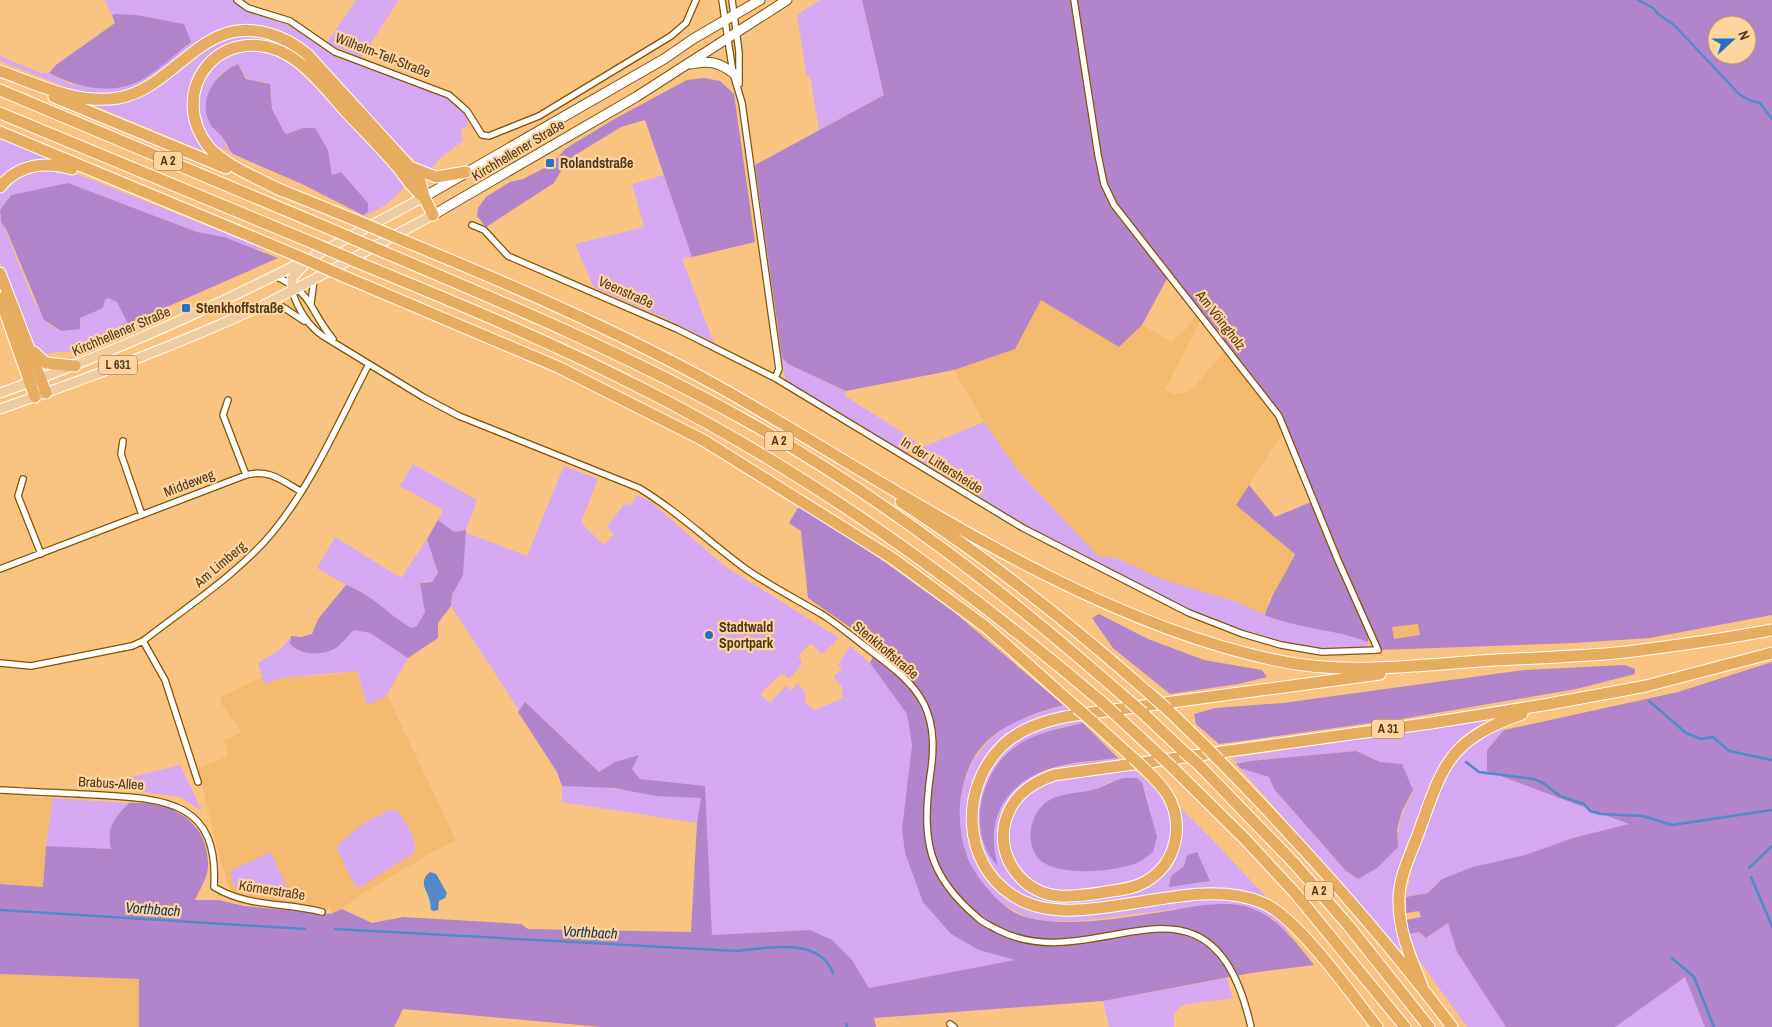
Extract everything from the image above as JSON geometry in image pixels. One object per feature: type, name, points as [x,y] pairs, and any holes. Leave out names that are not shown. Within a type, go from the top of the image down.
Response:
[{"type":"highway","points":[[0,71],[61,93],[104,100],[118,98],[153,84],[208,40],[231,33],[262,32],[292,43],[301,49],[410,166],[421,182],[424,197],[433,215]]},
{"type":"highway","points":[[282,191],[217,156],[208,146],[194,121],[192,95],[202,71],[219,56],[237,47],[259,46],[272,48],[295,60],[394,163],[416,191],[424,197]]},
{"type":"highway","points":[[0,71],[112,122],[503,281],[604,327],[771,417],[918,504],[1044,573],[1129,613],[1234,650],[1276,661],[1324,668],[1376,668],[1622,652],[1706,642],[1772,630]]},
{"type":"highway","name":"A 2","points":[[0,90],[335,231],[594,344],[744,419],[908,524],[1066,645],[1198,764],[1294,863],[1366,947],[1429,1027]]},
{"type":"highway","name":"A 2","points":[[0,112],[458,303],[642,388],[780,466],[893,540],[1009,625],[1117,716],[1172,767],[1295,893],[1404,1027]]},
{"type":"highway","points":[[0,132],[293,254],[558,368],[624,399],[703,440],[892,558],[986,627],[1133,758],[1146,771],[1167,795],[1177,824],[1174,847],[1169,858],[1154,876],[1144,882],[1124,889],[1074,896],[1058,896],[1033,888],[1015,872],[1004,849],[1004,826],[1013,802],[1032,785],[1054,776],[1073,772],[1223,756]]},
{"type":"highway","points":[[0,187],[19,170],[48,165],[74,169],[110,184],[124,184]]},
{"type":"highway","points":[[410,166],[436,177],[466,172]]},
{"type":"highway","points":[[0,273],[30,348],[36,381]]},
{"type":"highway","points":[[0,298],[41,395]]},
{"type":"highway","points":[[30,348],[38,357],[46,362],[75,366]]},
{"type":"highway","points":[[771,417],[922,516],[989,563],[1061,618],[1167,709],[1206,747],[1223,756],[1338,885],[1422,986],[1452,1027]]},
{"type":"highway","points":[[801,500],[893,540]]},
{"type":"highway","name":"A 31","points":[[1223,756],[1549,704],[1646,686],[1772,652]]},
{"type":"highway","points":[[1377,1027],[1317,953],[1285,919],[1275,910],[1253,899],[1224,892],[1090,908],[1052,910],[1038,907],[1013,897],[992,878],[977,851],[973,835],[973,801],[984,770],[1000,748],[1026,730],[1042,722],[1076,715],[1448,663]]},
{"type":"highway","points":[[1422,986],[1403,940],[1399,900],[1404,872],[1439,777],[1456,751],[1474,735],[1499,722],[1549,704]]},
{"type":"main road","name":"Kirchhellener Straße","points":[[314,256],[424,197],[664,59],[760,0]]},
{"type":"main road","name":"Kirchhellener Straße","points":[[0,409],[41,395],[254,309],[294,287],[314,280],[490,183],[686,65],[787,0]]},
{"type":"main road","name":"L 631","points":[[686,65],[709,61],[722,65],[733,73]]},
{"type":"main road","name":"Kirchhellener Straße","points":[[0,393],[75,366],[155,333],[305,262],[295,275],[294,287]]},
{"type":"street","name":"Wilhelm-Tell-Straße","points":[[237,0],[248,8],[290,21],[335,52],[449,95],[468,111],[482,135]]},
{"type":"street","name":"Kirchhellener Straße","points":[[482,135],[489,136],[530,121],[671,36],[686,23],[696,0]]},
{"type":"street","points":[[722,0],[733,73],[738,87],[778,369],[775,378]]},
{"type":"street","points":[[732,0],[740,69],[738,87]]},
{"type":"street","name":"Am Vöingholz","points":[[1074,0],[1104,184],[1114,205],[1279,416],[1337,558],[1378,650]]},
{"type":"street","name":"Veenstraße","points":[[472,224],[484,230],[508,256],[677,329],[775,378]]},
{"type":"street","points":[[275,276],[294,287]]},
{"type":"street","points":[[310,303],[314,280]]},
{"type":"street","name":"Stenkhoffstraße","points":[[294,287],[310,303],[320,324],[336,342]]},
{"type":"street","name":"Stenkhoffstraße","points":[[294,287],[298,307],[312,328],[423,397],[459,416],[639,488],[659,500],[746,569],[825,617],[904,677],[930,717],[933,736],[926,827],[934,863],[952,894],[980,920],[1023,940],[1048,942],[1075,941],[1149,928],[1172,929],[1189,934],[1211,946],[1231,969],[1241,990],[1251,1027]]},
{"type":"street","name":"Kirchhellener Straße","points":[[254,309],[283,307],[293,312],[312,328]]},
{"type":"street","name":"Am Limberg","points":[[0,663],[31,666],[132,646],[143,640],[243,562],[272,534],[300,491],[369,364]]},
{"type":"street","name":"In der Littersheide","points":[[775,378],[1023,528],[1189,612],[1243,634],[1281,645],[1322,652],[1378,650]]},
{"type":"street","points":[[228,400],[223,415],[246,475]]},
{"type":"street","points":[[123,442],[121,454],[142,515]]},
{"type":"street","name":"Middeweg","points":[[0,569],[246,475],[259,472],[274,476],[300,491]]},
{"type":"street","points":[[22,479],[18,496],[41,554]]},
{"type":"street","points":[[143,640],[165,680],[198,782]]},
{"type":"street","name":"Brabus-Allee","points":[[0,790],[152,798],[177,805],[195,818],[208,834]]},
{"type":"street","name":"Körnerstraße","points":[[208,834],[216,868],[214,887],[230,896],[247,902],[322,912]]},
{"type":"shaded area","points":[[104,0],[232,0],[250,12],[293,27],[330,53],[447,97],[466,114],[470,121],[467,122],[468,126],[461,130],[463,141],[440,158],[429,172],[401,149],[304,48],[241,27],[127,91],[103,94],[78,92],[0,61],[0,56],[41,73],[49,73],[70,84],[108,89],[184,24],[136,15],[112,15]]},
{"type":"shaded area","points":[[356,0],[399,0],[361,58],[327,43]]},
{"type":"shaded area","points":[[820,0],[862,0],[884,95],[819,130],[810,76],[807,77],[797,15]]},
{"type":"shaded area","points":[[862,0],[1772,0],[1772,615],[1650,638],[1574,643],[1378,650],[1279,416],[1169,275],[1142,325],[1119,347],[1041,300],[1015,349],[954,370],[846,391],[788,364],[782,358],[755,165],[884,95]],"holes":[[[1418,624],[1420,635],[1394,639],[1392,627]]]},
{"type":"shaded area","points":[[112,15],[136,15],[184,24],[191,42],[148,76],[124,87],[86,87],[49,73],[56,65],[115,23]]},
{"type":"shaded area","points":[[240,35],[263,38],[281,44],[289,48],[315,69],[244,42],[194,81],[206,152],[91,104],[113,102],[208,45]]},
{"type":"shaded area","points":[[247,50],[267,51],[292,65],[317,89],[396,174],[404,188],[386,205],[365,216],[363,215],[368,212],[368,203],[341,172],[332,176],[328,150],[315,128],[303,128],[287,134],[284,132],[272,109],[271,91],[266,82],[248,79],[238,64],[221,73],[206,100],[209,122],[224,138],[226,147],[233,154],[220,147],[219,149],[210,139],[200,116],[199,103],[201,91],[212,69],[222,60]]},
{"type":"shaded area","points":[[238,64],[246,79],[270,84],[272,109],[284,132],[287,134],[303,128],[315,128],[328,150],[332,175],[341,172],[368,203],[368,212],[363,215],[302,184],[231,152],[222,136],[210,124],[206,105],[207,96],[216,80]]},
{"type":"shaded area","points":[[704,78],[720,81],[734,94],[755,242],[692,257],[645,120],[621,127],[572,157],[554,183],[486,227],[477,216],[478,208],[486,197],[510,182],[523,179],[552,164],[565,149],[616,118],[687,80]]},
{"type":"shaded area","points":[[0,139],[54,159],[0,180]]},
{"type":"shaded area","points":[[37,169],[79,175],[267,250],[255,249],[224,237],[197,232],[68,183],[11,195],[0,210],[0,193],[8,183]]},
{"type":"shaded area","points":[[664,175],[692,257],[682,259],[714,343],[663,317],[594,288],[575,244],[644,227],[632,184]]},
{"type":"shaded area","points":[[68,183],[197,232],[224,237],[278,258],[128,324],[117,302],[108,298],[105,300],[103,308],[80,318],[80,329],[61,331],[44,320],[6,229],[1,222],[0,210],[11,195]]},
{"type":"shaded area","points":[[0,217],[34,301],[48,324],[61,331],[80,327],[80,318],[103,305],[105,299],[111,297],[117,302],[131,328],[73,352],[55,352],[43,355],[34,344],[0,262]]},
{"type":"shaded area","points":[[1041,299],[1119,347],[1142,325],[1171,341],[1185,330],[1196,315],[1200,322],[1165,390],[1175,394],[1188,392],[1224,351],[1269,409],[1283,432],[1236,505],[1295,554],[1287,573],[1269,599],[1265,615],[1234,601],[1159,578],[1116,558],[1099,557],[1019,472],[984,422],[954,370],[1015,349]]},
{"type":"shaded area","points":[[782,358],[788,364],[846,391],[845,396],[916,441],[907,455],[789,383],[785,378]]},
{"type":"shaded area","points":[[984,422],[1019,472],[1099,557],[1116,558],[1159,578],[1234,601],[1268,616],[1309,627],[1348,634],[1368,642],[1367,645],[1353,649],[1338,649],[1284,644],[1258,637],[1207,618],[1134,583],[1025,526],[919,463],[923,447]]},
{"type":"shaded area","points":[[413,464],[477,500],[466,530],[454,532],[438,520],[443,510],[400,486]]},
{"type":"shaded area","points":[[564,466],[598,479],[581,523],[604,545],[614,534],[607,527],[625,503],[630,506],[637,495],[651,502],[723,565],[839,638],[822,654],[811,643],[798,656],[801,660],[801,666],[789,679],[783,674],[780,675],[760,694],[770,703],[786,686],[791,690],[798,683],[805,693],[805,702],[814,710],[843,698],[841,685],[833,677],[842,669],[838,665],[850,646],[870,663],[907,714],[912,745],[902,829],[905,853],[1016,960],[869,988],[852,960],[810,930],[712,935],[705,787],[640,779],[632,769],[638,756],[615,762],[599,772],[525,702],[519,710],[451,606],[452,595],[463,574],[465,532],[527,556]]},
{"type":"shaded area","points":[[1249,485],[1275,517],[1311,502],[1368,637],[1368,642],[1343,634],[1278,620],[1265,615],[1271,599],[1295,554],[1236,505]]},
{"type":"shaded area","points":[[799,506],[879,558],[954,612],[1063,705],[1024,718],[989,739],[972,761],[963,784],[960,820],[963,844],[976,873],[1000,902],[1022,916],[1044,921],[1061,922],[1117,918],[1203,905],[1239,905],[1263,913],[1273,920],[1291,937],[1314,965],[1251,973],[1103,1001],[874,1018],[876,1027],[601,1027],[403,1009],[394,1027],[139,1027],[139,979],[0,974],[0,884],[43,887],[46,846],[111,849],[110,835],[112,824],[129,803],[158,805],[171,809],[183,815],[201,834],[206,847],[208,868],[204,882],[195,900],[218,900],[244,906],[331,914],[342,909],[372,923],[403,917],[521,924],[528,929],[691,932],[697,823],[701,798],[656,796],[614,788],[562,786],[557,772],[518,712],[525,702],[599,772],[615,762],[639,755],[632,769],[640,779],[705,786],[712,935],[810,930],[832,940],[852,960],[869,988],[1015,960],[979,950],[951,934],[923,902],[905,853],[902,829],[912,745],[907,714],[870,663],[878,647],[808,598],[801,531],[789,523]]},
{"type":"shaded area","points":[[438,520],[454,532],[466,530],[463,575],[452,595],[451,606],[438,623],[438,638],[408,658],[370,633],[354,630],[339,645],[326,652],[305,652],[290,643],[291,636],[301,637],[312,634],[318,619],[346,585],[371,599],[411,628],[417,626],[425,612],[420,583],[432,582],[438,573],[427,539]]},
{"type":"shaded area","points":[[335,537],[401,578],[427,539],[438,573],[432,582],[423,581],[425,612],[417,627],[411,629],[359,590],[346,585],[317,568]]},
{"type":"shaded area","points":[[1099,614],[1148,639],[1204,660],[1262,670],[1267,677],[1238,684],[1170,694],[1113,648],[1092,618]]},
{"type":"shaded area","points":[[1418,624],[1420,636],[1393,639],[1392,627]]},
{"type":"shaded area","points":[[353,630],[370,633],[408,658],[387,695],[367,706],[357,671],[281,678],[264,684],[258,663],[282,648],[290,638],[290,643],[299,652],[318,652],[335,647]]},
{"type":"shaded area","points":[[1772,662],[1772,1027],[1705,1027],[1685,977],[1615,1027],[1506,1027],[1457,952],[1448,923],[1426,938],[1419,932],[1409,934],[1406,920],[1421,917],[1419,911],[1406,913],[1406,897],[1428,893],[1442,879],[1473,867],[1525,855],[1573,838],[1629,824],[1487,771],[1487,750],[1504,730],[1678,692]]},
{"type":"shaded area","points":[[1625,665],[1635,669],[1635,674],[1576,689],[1407,718],[1219,744],[1196,724],[1194,714],[1215,708],[1283,703],[1524,670]]},
{"type":"shaded area","points":[[357,671],[366,706],[387,695],[456,840],[431,853],[331,914],[331,907],[323,909],[245,899],[236,895],[231,891],[221,863],[198,769],[228,756],[224,741],[242,732],[220,702],[221,697],[262,677],[265,684],[280,678],[330,675]]},
{"type":"shaded area","points":[[1063,705],[1083,723],[1058,728],[1018,745],[988,780],[994,853],[995,822],[1001,804],[1012,790],[1027,779],[1063,766],[1118,758],[1174,802],[1206,833],[1271,902],[1290,935],[1273,919],[1199,906],[1080,921],[1049,921],[1028,918],[999,902],[972,870],[958,823],[961,789],[973,760],[990,739],[1010,723]],"holes":[[[1112,781],[1142,789],[1148,798],[1049,800],[1096,789]]]},
{"type":"shaded area","points":[[1489,719],[1461,737],[1444,759],[1430,786],[1394,901],[1394,914],[1401,951],[1240,768],[1269,777],[1274,789],[1346,871],[1358,879],[1398,847],[1400,820],[1411,796],[1402,764],[1380,762],[1356,751],[1236,764],[1233,758]]},
{"type":"shaded area","points":[[1083,723],[1118,758],[1054,767],[1031,777],[1018,786],[1008,796],[996,821],[994,835],[998,866],[988,852],[982,837],[980,820],[981,802],[986,785],[994,769],[1005,756],[1025,741],[1050,731]]},
{"type":"shaded area","points":[[1502,725],[1504,730],[1487,750],[1487,771],[1630,824],[1573,838],[1525,855],[1442,879],[1428,893],[1406,897],[1426,823],[1449,767],[1458,755],[1478,738]]},
{"type":"shaded area","points":[[1356,751],[1380,762],[1402,764],[1413,790],[1402,811],[1397,829],[1398,847],[1377,868],[1358,879],[1346,871],[1274,789],[1269,777],[1240,768],[1236,764]]},
{"type":"shaded area","points":[[180,765],[202,811],[180,797],[123,789],[123,779]]},
{"type":"shaded area","points":[[1124,778],[1137,778],[1142,783],[1157,837],[1153,852],[1134,864],[1100,871],[1060,869],[1041,861],[1035,854],[1032,846],[1031,829],[1033,821],[1042,806],[1053,798],[1090,791]]},
{"type":"shaded area","points":[[576,785],[701,798],[697,823],[562,802],[562,786]]},
{"type":"shaded area","points":[[0,795],[53,798],[46,846],[43,887],[0,884]]},
{"type":"shaded area","points":[[53,798],[129,803],[111,829],[111,849],[46,846]]},
{"type":"shaded area","points":[[391,810],[396,810],[400,813],[407,824],[414,843],[414,853],[360,887],[355,886],[337,849],[338,844],[367,821]]},
{"type":"shaded area","points":[[271,852],[291,897],[247,893],[235,887],[230,874],[232,870]]},
{"type":"shaded area","points":[[1197,852],[1210,881],[1169,887],[1171,876],[1184,866],[1187,855]]},
{"type":"shaded area","points":[[1448,923],[1457,952],[1506,1027],[1467,1027],[1419,960],[1409,934],[1419,932],[1428,937]]},
{"type":"shaded area","points":[[0,974],[139,979],[139,1027],[0,1027]]},
{"type":"shaded area","points":[[1685,977],[1705,1027],[1615,1027],[1615,1026]]},
{"type":"shaded area","points":[[1227,978],[1233,998],[1183,1005],[1174,1013],[1174,1027],[1109,1027],[1103,1001]]},
{"type":"water","points":[[430,872],[436,874],[447,893],[445,898],[439,901],[438,910],[434,911],[431,910],[429,898],[424,887],[424,880]]},
{"type":"waterway","points":[[1638,0],[1653,8],[1658,14],[1674,25],[1740,95],[1760,103],[1772,119]]},
{"type":"waterway","points":[[1649,701],[1686,733],[1701,739],[1713,737],[1729,751],[1772,760]]},
{"type":"waterway","points":[[1466,762],[1479,772],[1534,779],[1543,783],[1560,796],[1584,804],[1590,811],[1601,814],[1643,816],[1672,825],[1772,810]]},
{"type":"waterway","points":[[1749,868],[1772,846]]},
{"type":"waterway","points":[[1751,877],[1772,926]]},
{"type":"waterway","name":"Vorthbach","points":[[0,910],[305,929]]},
{"type":"waterway","name":"Vorthbach","points":[[335,929],[736,951],[791,947],[804,949],[816,954],[826,961],[833,973]]},
{"type":"waterway","points":[[1672,958],[1694,977],[1714,1027]]},
{"type":"place","name":"Rolandstraße","points":[[550,163]]},
{"type":"place","name":"Stenkhoffstraße","points":[[186,308]]},
{"type":"place","name":"Stadtwald Sportpark","points":[[709,635]]}]
